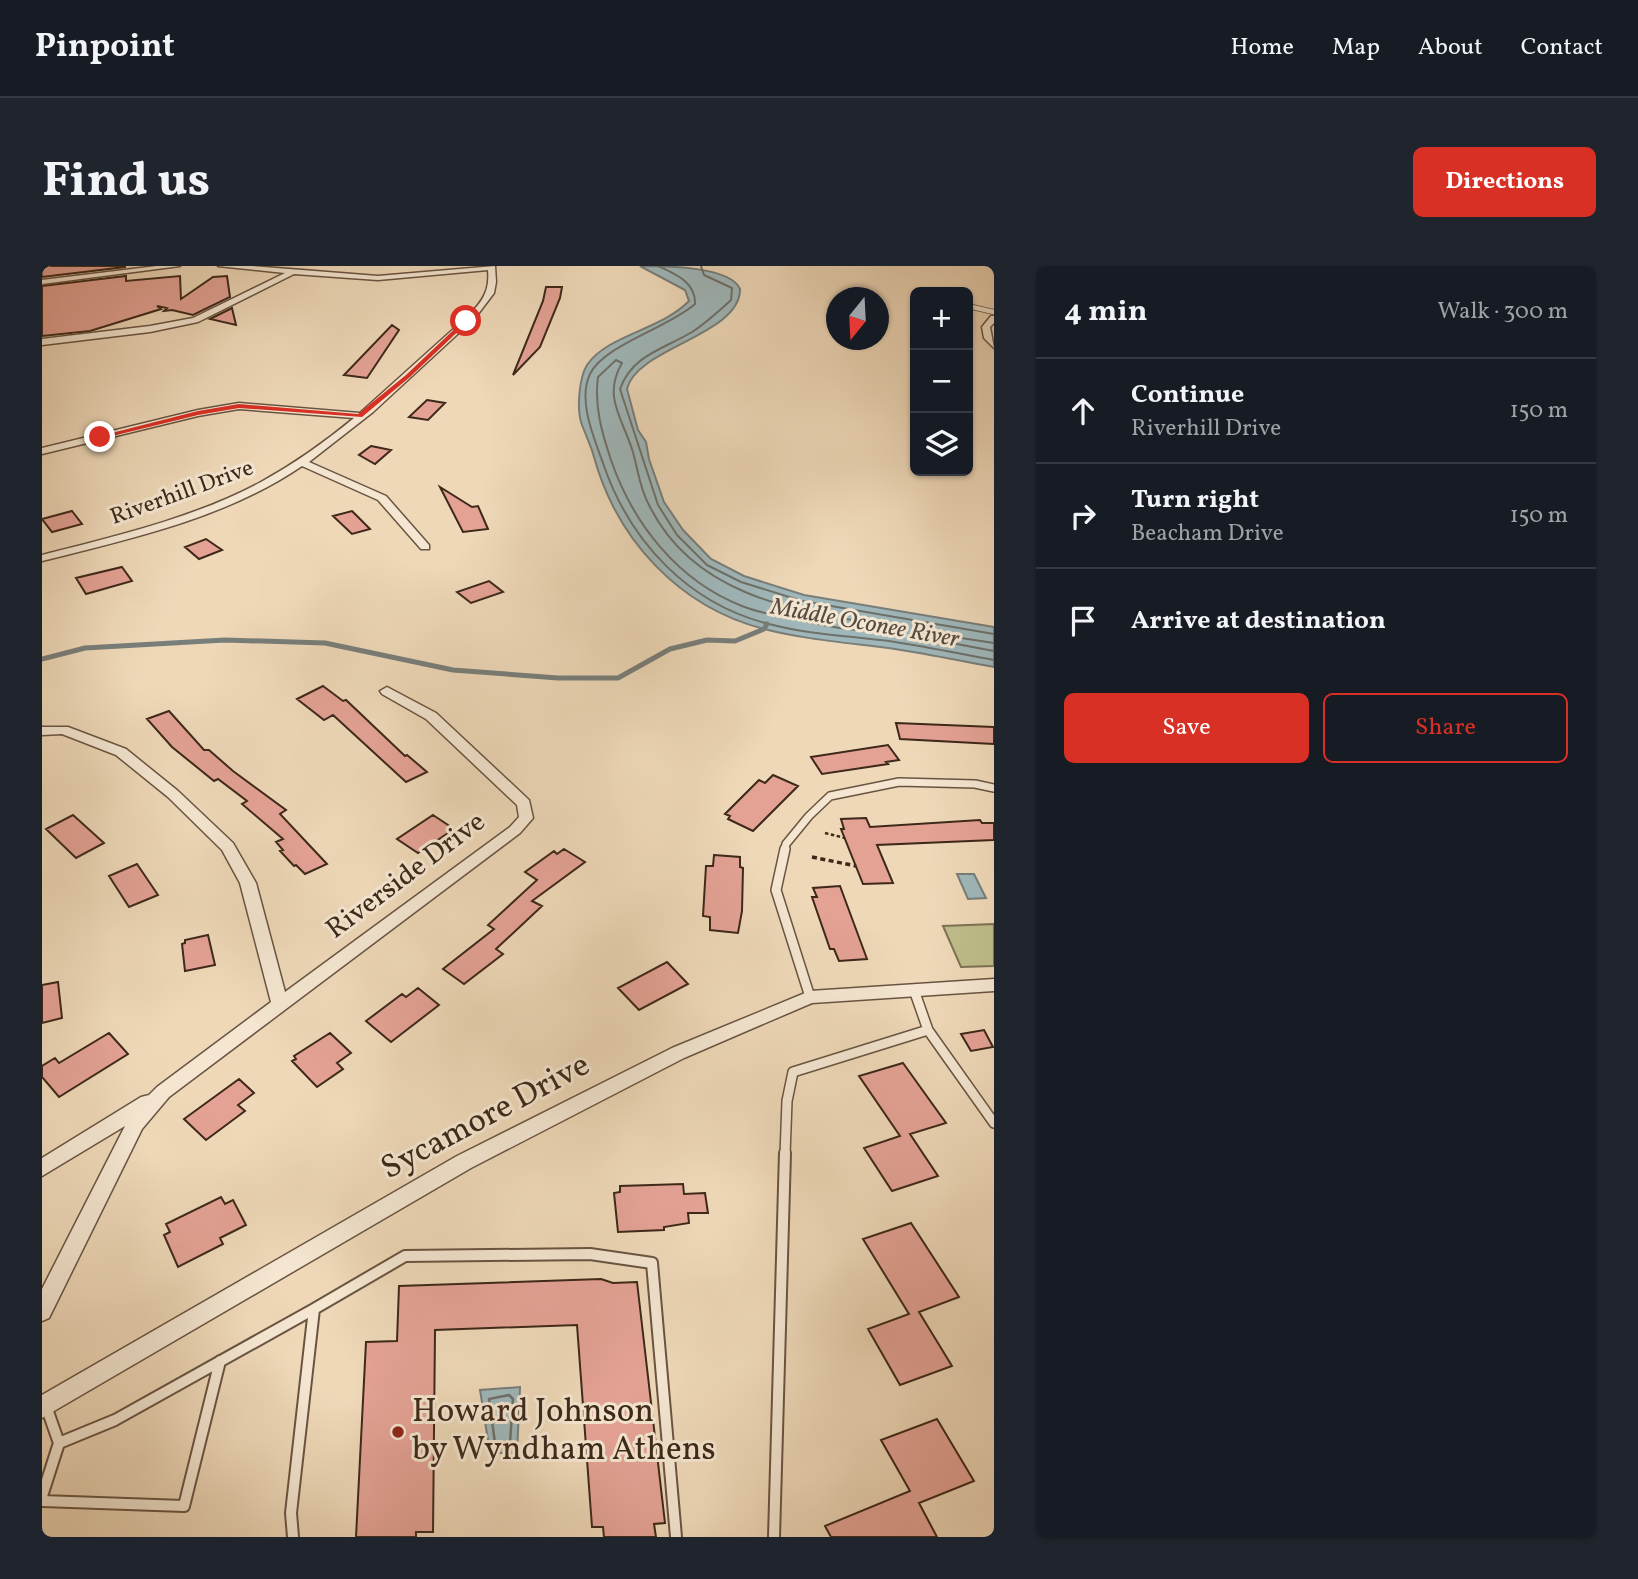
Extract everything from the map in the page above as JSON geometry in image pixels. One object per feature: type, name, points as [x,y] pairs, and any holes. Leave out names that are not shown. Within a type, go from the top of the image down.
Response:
[{"type":"street","points":[[42,282],[176,266]]},
{"type":"street","points":[[222,266],[378,278],[492,267]]},
{"type":"street","name":"Riverhill Drive","points":[[42,558],[161,525],[235,498],[272,481],[301,462],[408,376],[489,296],[493,283],[492,267]]},
{"type":"street","points":[[42,342],[138,331],[195,320],[291,273]]},
{"type":"street","points":[[994,318],[986,327],[986,332],[994,345]]},
{"type":"street","points":[[42,451],[198,413],[239,406],[360,416]]},
{"type":"street","points":[[301,462],[382,498],[425,547]]},
{"type":"street","name":"Riverside Drive","points":[[42,1168],[163,1092],[515,830],[526,818],[524,803],[431,716],[387,691]]},
{"type":"street","points":[[42,731],[63,730],[121,752],[173,794],[228,847],[248,883],[280,1004]]},
{"type":"street","name":"Sycamore Drive","points":[[44,1406],[464,1162],[678,1053],[810,997],[994,985]]},
{"type":"street","name":"Riverside Drive","points":[[42,1311],[135,1124],[163,1092]]},
{"type":"lane","points":[[973,307],[994,312]]},
{"type":"lane","points":[[810,997],[776,890],[786,844],[807,818],[830,796],[899,782],[975,784],[994,788]]},
{"type":"lane","points":[[914,990],[928,1030],[994,1123]]},
{"type":"lane","points":[[774,1537],[787,1101],[793,1072],[928,1030]]},
{"type":"lane","points":[[60,1443],[116,1420],[405,1256],[590,1254],[652,1263],[676,1537]]},
{"type":"lane","points":[[293,1537],[291,1513],[313,1309]]},
{"type":"lane","points":[[44,1406],[60,1443],[42,1498],[184,1506],[220,1362]]},
{"type":"path","points":[[825,833],[845,838]]},
{"type":"path","points":[[812,857],[856,866]]},
{"type":"shaded area","points":[[994,924],[994,966],[961,967],[943,926]]},
{"type":"water","name":"Middle Oconee River","points":[[640,266],[680,267],[710,272],[734,281],[740,289],[736,305],[724,318],[649,363],[634,375],[627,389],[638,430],[646,442],[664,502],[683,530],[711,559],[744,576],[804,595],[994,627],[994,667],[764,629],[733,619],[705,605],[679,587],[656,566],[635,542],[618,516],[604,487],[579,409],[582,377],[587,365],[596,355],[607,346],[664,319],[689,301],[685,290]]},
{"type":"water","points":[[957,874],[974,874],[986,898],[968,899]]},
{"type":"water","points":[[520,1387],[517,1453],[490,1453],[480,1390]]},
{"type":"building","points":[[42,266],[125,266],[125,267],[42,277]]},
{"type":"building","points":[[126,276],[126,281],[180,276],[181,299],[213,277],[227,276],[230,297],[193,315],[164,311],[167,308],[157,306],[161,309],[90,331],[42,336],[42,286]]},
{"type":"building","points":[[546,287],[562,287],[560,298],[540,347],[513,375],[543,301]]},
{"type":"building","points":[[232,308],[236,325],[210,319]]},
{"type":"building","points":[[392,325],[399,330],[367,378],[344,375]]},
{"type":"building","points":[[427,400],[445,403],[428,420],[409,417]]},
{"type":"building","points":[[371,446],[391,450],[375,464],[359,455]]},
{"type":"building","points":[[440,487],[472,507],[478,506],[488,529],[463,532]]},
{"type":"building","points":[[72,511],[82,524],[52,532],[42,519]]},
{"type":"building","points":[[352,511],[370,529],[352,534],[333,516]]},
{"type":"building","points":[[206,539],[222,550],[199,559],[185,547]]},
{"type":"building","points":[[122,567],[132,581],[86,594],[76,578]]},
{"type":"building","points":[[489,581],[503,592],[471,603],[457,592]]},
{"type":"building","points":[[323,686],[343,701],[346,700],[405,756],[427,772],[406,782],[333,715],[324,720],[297,699]]},
{"type":"building","points":[[169,711],[204,750],[209,750],[286,810],[280,814],[327,864],[305,874],[294,866],[280,851],[283,850],[276,842],[283,839],[242,804],[247,801],[218,779],[214,781],[172,747],[147,719]]},
{"type":"building","points":[[896,723],[994,727],[994,744],[900,739]]},
{"type":"building","points":[[888,745],[899,760],[886,762],[888,764],[822,774],[811,757]]},
{"type":"building","points":[[773,775],[798,786],[753,831],[728,819],[730,816],[725,814],[759,780],[765,783]]},
{"type":"building","points":[[73,815],[104,843],[76,858],[46,829]]},
{"type":"building","points":[[433,815],[454,829],[418,853],[397,839]]},
{"type":"building","points":[[866,818],[870,827],[980,820],[982,823],[994,823],[994,840],[877,845],[893,883],[863,884],[841,829],[844,829],[841,819]]},
{"type":"building","points":[[564,849],[585,862],[532,901],[542,906],[496,949],[503,954],[464,984],[443,969],[494,929],[488,925],[537,880],[525,872],[554,851],[557,854]]},
{"type":"building","points":[[714,855],[740,857],[740,867],[743,868],[742,911],[738,933],[710,930],[710,917],[703,916],[706,866],[713,866]]},
{"type":"building","points":[[137,864],[158,895],[129,907],[109,876]]},
{"type":"building","points":[[840,886],[867,959],[839,961],[834,949],[830,949],[812,897],[817,897],[813,888]]},
{"type":"building","points":[[208,935],[215,965],[185,971],[182,944],[185,940]]},
{"type":"building","points":[[667,962],[688,984],[639,1010],[618,988]]},
{"type":"building","points":[[58,982],[62,1018],[42,1023],[42,985]]},
{"type":"building","points":[[418,988],[439,1005],[391,1042],[366,1021],[402,994],[406,997]]},
{"type":"building","points":[[984,1030],[993,1047],[971,1051],[961,1034]]},
{"type":"building","points":[[109,1033],[128,1054],[59,1097],[42,1077],[42,1066],[55,1058],[59,1063]]},
{"type":"building","points":[[330,1033],[351,1053],[337,1063],[343,1069],[317,1087],[292,1061],[296,1059],[294,1056]]},
{"type":"building","points":[[903,1063],[946,1123],[910,1134],[938,1176],[892,1191],[864,1148],[900,1136],[859,1076]]},
{"type":"building","points":[[239,1079],[254,1093],[238,1105],[245,1111],[206,1140],[184,1119]]},
{"type":"building","points":[[683,1184],[684,1194],[705,1193],[708,1213],[688,1213],[689,1223],[664,1227],[664,1230],[618,1232],[614,1193],[620,1192],[620,1186]]},
{"type":"building","points":[[221,1197],[225,1204],[233,1200],[246,1225],[220,1238],[223,1244],[178,1267],[164,1235],[170,1232],[166,1224]]},
{"type":"building","points":[[911,1223],[959,1297],[919,1312],[952,1366],[900,1385],[868,1329],[909,1314],[863,1239]]},
{"type":"building","name":"Howard Johnson by Wyndham Athens","points":[[601,1279],[613,1283],[637,1282],[665,1523],[654,1524],[656,1537],[604,1537],[603,1527],[592,1527],[577,1325],[435,1330],[433,1532],[416,1532],[416,1537],[356,1537],[366,1342],[397,1341],[399,1286]]},
{"type":"building","points":[[937,1419],[974,1481],[919,1503],[937,1537],[831,1537],[825,1526],[910,1491],[881,1440]]},
{"type":"waterway","name":"Middle Oconee River","points":[[42,659],[85,648],[225,640],[325,643],[453,670],[558,678],[618,678],[670,649],[707,640],[735,641],[764,629],[767,624]]},
{"type":"place","name":"Howard Johnson by Wyndham Athens","points":[[398,1432]]},
{"type":"route","points":[[100,437],[211,410],[239,406],[360,416],[408,376],[466,321]]}]
